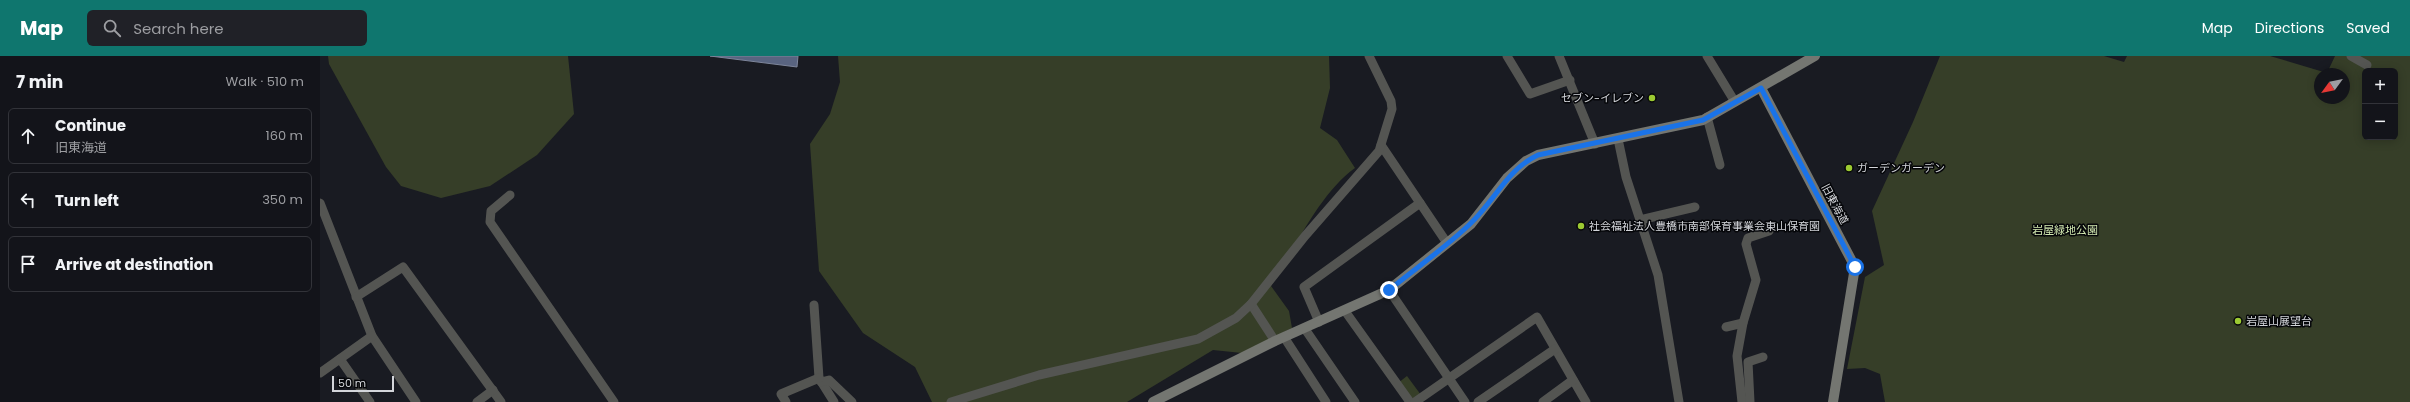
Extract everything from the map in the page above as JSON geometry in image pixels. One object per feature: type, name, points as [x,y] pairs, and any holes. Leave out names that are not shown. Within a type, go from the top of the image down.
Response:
[{"type":"street","points":[[951,402],[1039,375],[1198,339],[1236,318],[1251,304],[1381,145],[1392,109],[1391,100],[1369,56]]},
{"type":"street","points":[[1507,56],[1530,94],[1570,80]]},
{"type":"street","points":[[1559,56],[1595,144]]},
{"type":"street","points":[[1718,56],[1708,59],[1735,102]]},
{"type":"street","points":[[2351,56],[2367,65]]},
{"type":"street","points":[[1156,401],[1280,339],[1389,290],[1471,224],[1507,178],[1526,161],[1538,155],[1679,126],[1707,117],[1761,88],[1809,58]]},
{"type":"street","name":"旧東海道","points":[[1761,88],[1855,267],[1833,402]]},
{"type":"street","points":[[1707,117],[1720,165]]},
{"type":"street","points":[[1618,139],[1626,177],[1658,275],[1679,402]]},
{"type":"street","points":[[1381,145],[1447,243]]},
{"type":"street","points":[[510,195],[491,211],[490,222],[614,402]]},
{"type":"street","points":[[320,203],[372,336],[416,402]]},
{"type":"street","points":[[1319,322],[1304,287],[1420,204]]},
{"type":"street","points":[[1640,220],[1695,207]]},
{"type":"street","points":[[1742,402],[1738,356],[1743,323],[1756,280],[1746,244],[1748,238],[1769,231]]},
{"type":"street","points":[[356,297],[403,267],[502,402]]},
{"type":"street","points":[[1389,290],[1465,402]]},
{"type":"street","points":[[1251,304],[1280,339],[1326,402]]},
{"type":"street","points":[[814,305],[820,380],[834,402]]},
{"type":"street","points":[[1345,311],[1410,402]]},
{"type":"street","points":[[1415,402],[1537,317],[1586,402]]},
{"type":"street","points":[[1726,327],[1743,323]]},
{"type":"street","points":[[1305,329],[1355,402]]},
{"type":"street","points":[[320,373],[372,336]]},
{"type":"street","points":[[1478,402],[1555,349]]},
{"type":"street","points":[[1750,402],[1748,362],[1763,357]]},
{"type":"street","points":[[340,359],[370,402]]},
{"type":"street","points":[[786,402],[781,394],[820,380],[829,380],[852,402]]},
{"type":"street","points":[[1543,402],[1573,380]]},
{"type":"street","points":[[477,402],[493,390]]},
{"type":"green space","points":[[328,56],[568,56],[574,114],[537,155],[490,186],[441,198],[401,186],[386,167],[329,64]]},
{"type":"green space","points":[[838,56],[1329,56],[1330,88],[1320,128],[1337,140],[1355,168],[1330,192],[1308,222],[1271,286],[1289,311],[1292,328],[1242,353],[1213,350],[1127,402],[932,402],[915,367],[863,333],[819,271],[810,144],[830,114],[840,82]]},
{"type":"green space","name":"岩屋緑地公園","points":[[1940,56],[2104,56],[2124,62],[2127,56],[2270,56],[2314,69],[2314,104],[2350,104],[2350,68],[2329,68],[2335,56],[2410,56],[2410,402],[1885,402],[1880,374],[1865,368],[1847,369],[1865,277],[1884,265],[1872,211],[1913,122]]},
{"type":"green space","points":[[1407,376],[1421,395],[1412,402],[1398,383]]},
{"type":"water","points":[[710,56],[798,56],[797,67]]},
{"type":"place","name":"セブン-イレブン","points":[[1652,98]]},
{"type":"place","name":"ガーデンガーデン","points":[[1849,168]]},
{"type":"place","name":"社会福祉法人豊橋市南部保育事業会東山保育園","points":[[1581,226]]},
{"type":"place","name":"岩屋山展望台","points":[[2238,321]]},
{"type":"route","points":[[1389,290],[1471,224],[1507,178],[1526,161],[1538,155],[1703,120],[1761,88],[1855,267]]}]
